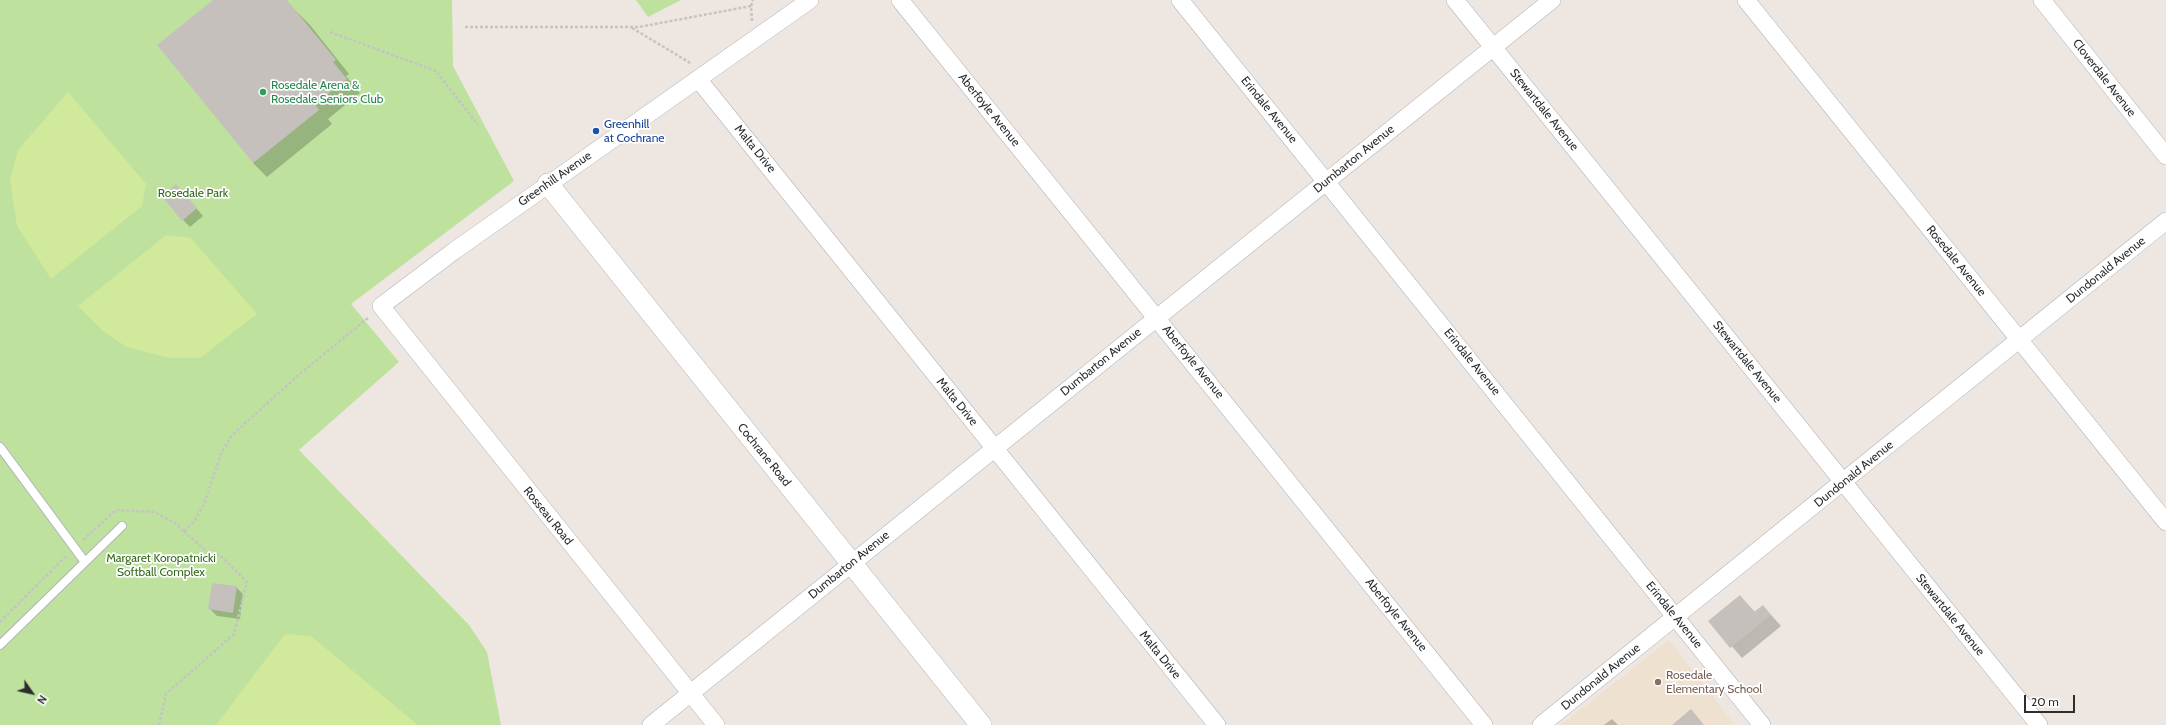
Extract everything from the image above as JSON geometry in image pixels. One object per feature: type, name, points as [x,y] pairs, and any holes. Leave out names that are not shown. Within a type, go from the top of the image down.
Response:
[{"type":"street","name":"Greenhill Avenue","points":[[381,306],[454,251],[548,184],[695,71],[810,0]]},
{"type":"street","name":"Aberfoyle Avenue","points":[[900,0],[1158,318],[1484,725]]},
{"type":"street","name":"Erindale Avenue","points":[[1180,0],[1327,181],[1762,725]]},
{"type":"street","name":"Stewartdale Avenue","points":[[1455,0],[2038,725]]},
{"type":"street","name":"Dumbarton Avenue","points":[[651,725],[1552,0]]},
{"type":"street","name":"Rosedale Avenue","points":[[1746,0],[2166,522]]},
{"type":"street","name":"Cloverdale Avenue","points":[[2042,0],[2166,156]]},
{"type":"street","name":"Malta Drive","points":[[695,71],[994,448],[1217,725]]},
{"type":"street","name":"Cochrane Road","points":[[548,184],[981,725]]},
{"type":"street","name":"Dundonald Avenue","points":[[1540,725],[2166,221]]},
{"type":"street","name":"Rosseau Road","points":[[381,306],[716,725]]},
{"type":"lane","points":[[0,447],[85,562]]},
{"type":"lane","points":[[0,645],[122,526]]},
{"type":"path","points":[[752,22],[751,6],[753,0]]},
{"type":"path","points":[[465,27],[640,28],[751,6]]},
{"type":"path","points":[[631,27],[695,71]]},
{"type":"path","points":[[330,32],[436,71],[478,125]]},
{"type":"path","points":[[184,532],[196,520],[204,504],[221,454],[232,435],[301,373],[381,306]]},
{"type":"path","points":[[0,622],[74,547],[116,510],[154,512],[177,524],[184,532],[208,552],[222,556],[247,582],[234,634],[166,694],[158,725]]},
{"type":"shaded area","name":"Rosedale Elementary School","points":[[1669,640],[1735,725],[1561,725]]},
{"type":"green space","name":"Margaret Koropatnicki Softball Complex","points":[[0,0],[452,0],[453,66],[514,181],[351,304],[399,362],[299,450],[469,625],[487,652],[501,725],[0,725]]},
{"type":"green space","points":[[636,0],[681,0],[648,17]]},
{"type":"green space","points":[[68,92],[146,184],[142,206],[51,279],[17,226],[10,179],[18,150]]},
{"type":"green space","points":[[166,235],[191,238],[257,314],[200,358],[170,358],[127,347],[104,332],[78,306]]},
{"type":"green space","points":[[285,634],[311,636],[418,725],[216,725]]},
{"type":"building","name":"Rosedale Arena & Rosedale Seniors Club","points":[[213,0],[287,0],[336,60],[333,62],[347,79],[315,104],[319,110],[253,163],[157,45]]},
{"type":"building","points":[[176,184],[197,208],[182,221],[162,196]]},
{"type":"building","points":[[212,583],[237,586],[233,613],[208,609]]},
{"type":"building","points":[[1740,595],[1754,612],[1763,605],[1771,615],[1730,648],[1708,621]]},
{"type":"building","points":[[1691,709],[1704,725],[1672,725]]},
{"type":"place","name":"Rosedale Arena & Rosedale Seniors Club","points":[[263,92]]},
{"type":"place","name":"Greenhill at Cochrane","points":[[596,131]]},
{"type":"place","name":"Rosedale Elementary School","points":[[1658,682]]},
{"type":"park label","name":"Rosedale Park","points":[[193,193]]}]
